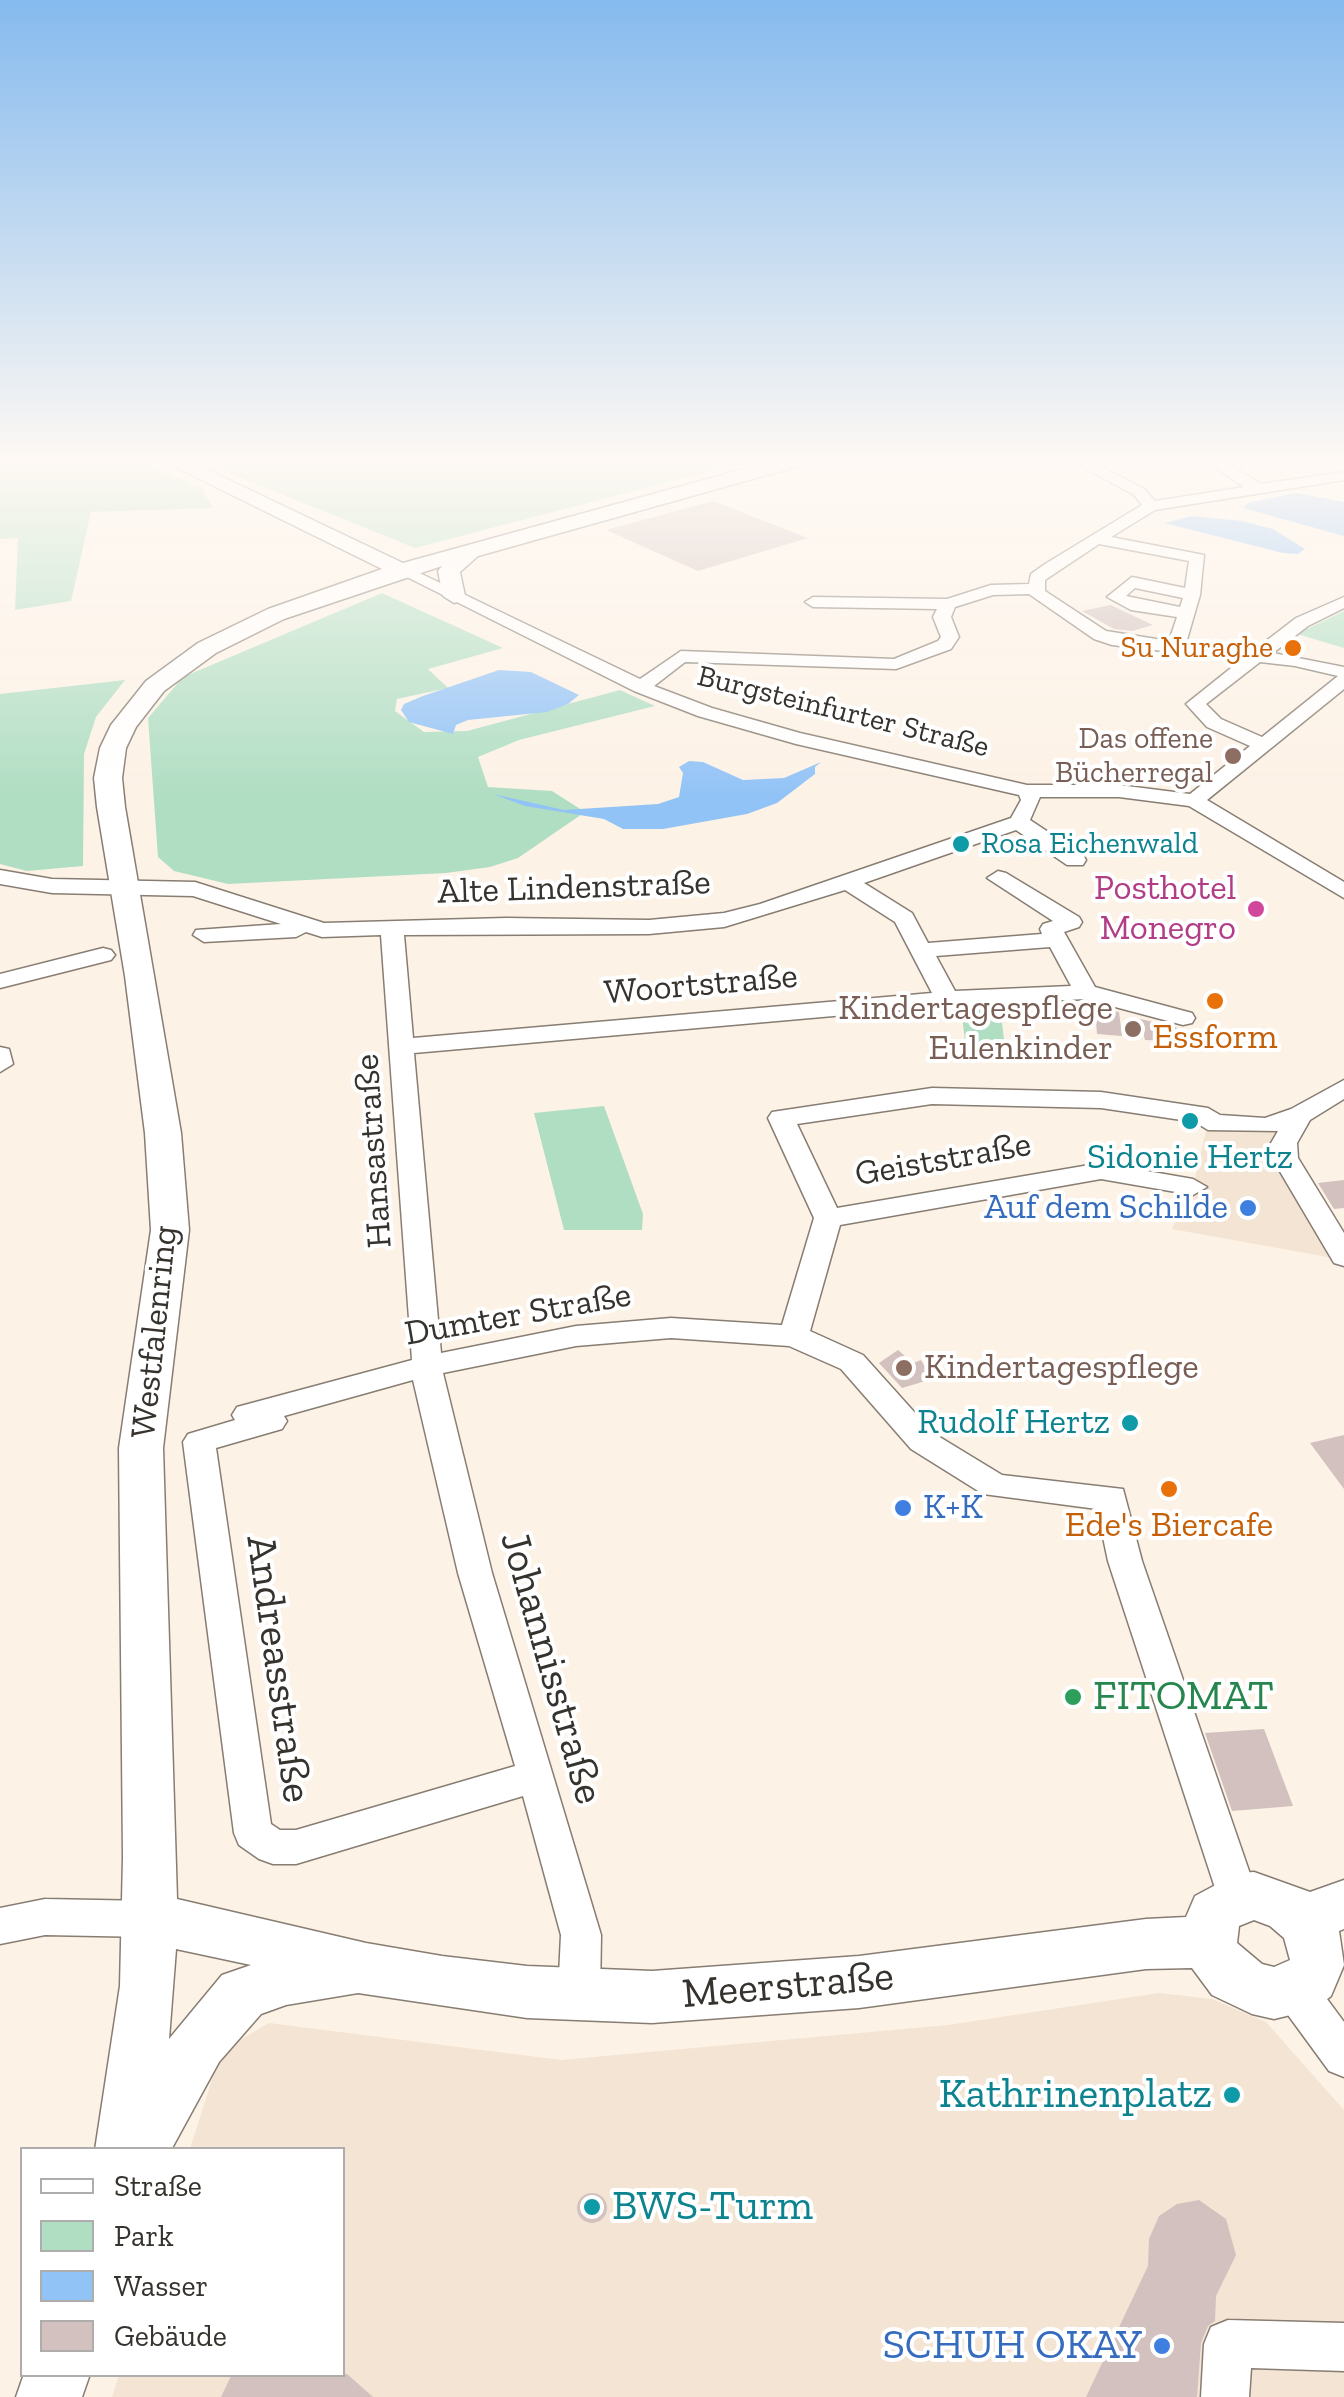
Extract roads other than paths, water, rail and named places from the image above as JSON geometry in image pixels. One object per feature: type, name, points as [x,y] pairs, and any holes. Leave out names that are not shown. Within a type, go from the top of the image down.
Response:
[{"type":"main road","points":[[355,584],[362,572]]},
{"type":"main road","name":"Westfalenring","points":[[124,2147],[148,1986],[141,1448],[170,1230],[163,1133],[108,778],[124,725],[155,686],[208,648],[276,614],[395,572]]},
{"type":"main road","points":[[449,572],[454,596]]},
{"type":"main road","points":[[1272,1900],[1324,1912],[1315,1939],[1318,1960],[1310,1978],[1295,1990],[1274,1993],[1242,1983],[1217,1961],[1223,1919],[1272,1900]]},
{"type":"main road","name":"Meerstraße","points":[[149,1920],[223,1932],[366,1970],[442,1982],[580,1995],[729,1994],[859,1982],[1146,1944],[1223,1919]]},
{"type":"main road","name":"Meerstraße","points":[[140,2147],[199,2043],[242,1994],[286,1980],[366,1970]]},
{"type":"street","name":"Burgsteinfurter Straße","points":[[405,572],[641,687],[705,712],[796,738],[1010,784],[1027,792],[1120,791],[1194,801]]},
{"type":"street","points":[[1046,572],[1037,578],[1036,588],[1043,600],[1100,635],[1344,672]]},
{"type":"street","points":[[1176,648],[1196,572]]},
{"type":"street","points":[[1187,614],[1136,606],[1115,597],[1132,582],[1192,595]]},
{"type":"street","points":[[813,602],[948,604],[991,590],[1036,588]]},
{"type":"street","points":[[1262,744],[1214,723],[1196,704],[1262,657],[1302,622],[1344,602]]},
{"type":"street","points":[[641,687],[681,656],[868,666],[918,658],[941,648],[950,637],[942,617],[948,604]]},
{"type":"street","points":[[1344,680],[1194,801],[1344,890]]},
{"type":"street","points":[[1027,792],[1031,800],[1018,822],[1075,860]]},
{"type":"street","name":"Alte Lindenstraße","points":[[204,935],[506,925],[649,927],[724,920],[768,909],[1018,822]]},
{"type":"street","name":"Alte Lindenstraße","points":[[0,878],[52,886],[195,888],[322,930]]},
{"type":"street","points":[[998,878],[1071,922],[1051,929],[1086,992]]},
{"type":"street","points":[[845,880],[904,918],[946,999]]},
{"type":"street","name":"Hansastraße","points":[[392,930],[426,1366]]},
{"type":"street","points":[[922,950],[1056,940]]},
{"type":"street","points":[[0,981],[103,955]]},
{"type":"street","name":"Woortstraße","points":[[401,1048],[946,999],[1086,992],[1183,1018]]},
{"type":"street","points":[[0,1054],[0,1064]]},
{"type":"street","points":[[828,1218],[781,1118],[932,1096],[1100,1100],[1267,1126],[1300,1114],[1344,1088]]},
{"type":"street","points":[[1300,1114],[1284,1143],[1284,1158],[1344,1257]]},
{"type":"street","name":"Geiststraße","points":[[794,1336],[828,1218],[1101,1171],[1192,1187]]},
{"type":"street","name":"Dumter Straße","points":[[248,1415],[426,1366],[576,1336],[652,1329],[794,1336],[852,1362],[922,1441],[995,1486],[1110,1498],[1223,1919]]},
{"type":"street","name":"Johannisstraße","points":[[426,1366],[475,1573],[538,1776],[581,1935],[580,1995]]},
{"type":"street","name":"Andreasstraße","points":[[290,1402],[280,1418],[199,1442],[253,1832],[274,1847],[296,1847],[538,1776]]},
{"type":"street","points":[[0,1926],[44,1917],[149,1920]]},
{"type":"street","points":[[1295,1990],[1344,2057]]},
{"type":"street","points":[[1225,2397],[1228,2344],[1344,2347]]},
{"type":"water","points":[[499,670],[531,672],[579,695],[547,712],[468,720],[456,725],[453,734],[409,722],[401,710],[404,704],[423,696]]},
{"type":"water","points":[[689,761],[703,762],[743,780],[784,778],[821,762],[815,767],[815,774],[777,803],[747,814],[663,829],[623,829],[604,819],[525,806],[493,794],[564,810],[658,804],[679,797],[683,773],[679,767]]},
{"type":"place","name":"Su Nuraghe","points":[[1293,648]]},
{"type":"place","name":"Das offene Bücherregal","points":[[1233,756]]},
{"type":"place","name":"Rosa Eichenwald","points":[[961,844]]},
{"type":"place","name":"Posthotel Monegro","points":[[1256,909]]},
{"type":"place","name":"Essform","points":[[1215,1001]]},
{"type":"place","name":"Kindertagespflege Eulenkinder","points":[[1133,1029]]},
{"type":"place","name":"Sidonie Hertz","points":[[1190,1121]]},
{"type":"place","name":"Auf dem Schilde","points":[[1248,1208]]},
{"type":"place","name":"Kindertagespflege","points":[[904,1368]]},
{"type":"place","name":"Rudolf Hertz","points":[[1130,1423]]},
{"type":"place","name":"Ede's Biercafe","points":[[1169,1489]]},
{"type":"place","name":"K+K","points":[[903,1508]]},
{"type":"place","name":"FITOMAT","points":[[1073,1697]]},
{"type":"place","name":"Kathrinenplatz","points":[[1232,2095]]},
{"type":"place","name":"BWS-Turm","points":[[592,2207]]},
{"type":"place","name":"SCHUH OKAY","points":[[1162,2346]]}]
